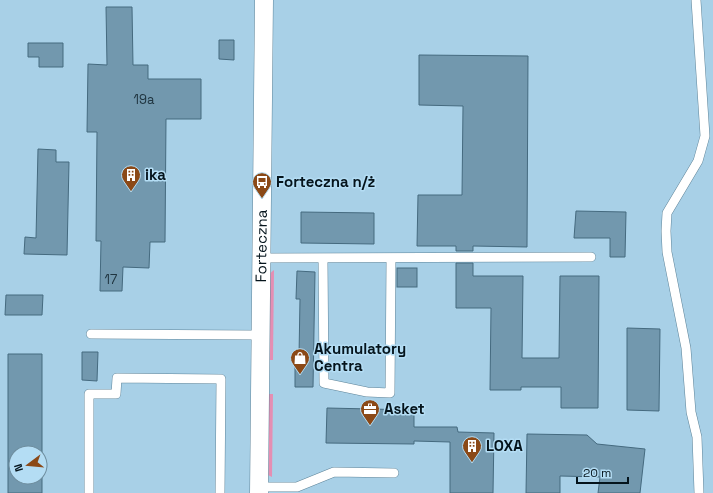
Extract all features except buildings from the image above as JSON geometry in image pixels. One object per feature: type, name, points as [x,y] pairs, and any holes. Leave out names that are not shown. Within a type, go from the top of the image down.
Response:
[{"type":"street","name":"Forteczna","points":[[259,490],[264,0]]},
{"type":"lane","points":[[696,0],[705,136],[698,161],[667,213],[666,231],[667,252],[686,348],[691,412],[697,437],[699,493]]},
{"type":"lane","points":[[261,258],[391,259],[591,257]]},
{"type":"lane","points":[[323,259],[324,383],[367,392],[390,393],[391,259]]},
{"type":"lane","points":[[91,334],[260,335]]},
{"type":"lane","points":[[88,493],[89,394],[116,394],[117,378],[124,378],[221,379],[220,493]]},
{"type":"lane","points":[[259,490],[297,487],[334,472],[394,473]]},
{"type":"shaded area","points":[[274,270],[273,360],[269,360],[269,274]]},
{"type":"shaded area","points":[[268,394],[273,394],[272,477],[268,475]]},
{"type":"place","name":"ika","points":[[131,192]]},
{"type":"place","name":"Forteczna n/ż","points":[[262,199]]},
{"type":"place","name":"Akumulatory Centra","points":[[300,375]]},
{"type":"place","name":"Asket","points":[[370,426]]},
{"type":"place","name":"LOXA","points":[[472,463]]}]
